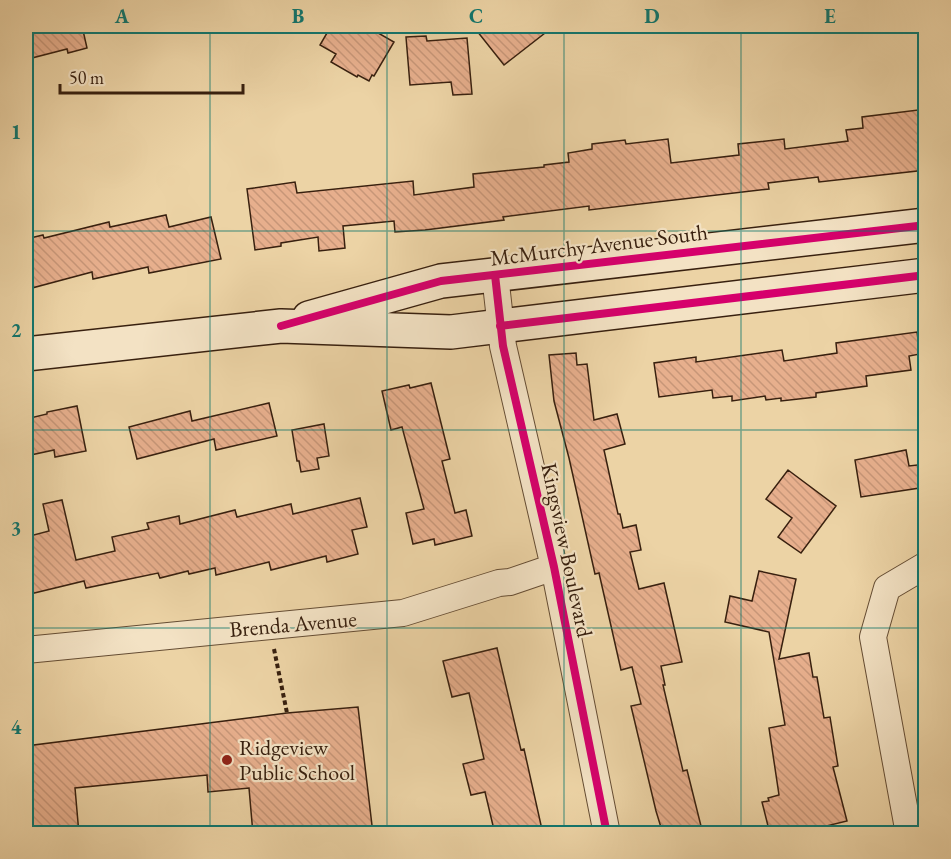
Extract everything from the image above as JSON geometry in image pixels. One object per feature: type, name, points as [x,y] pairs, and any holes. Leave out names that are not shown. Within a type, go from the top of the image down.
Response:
[{"type":"street","name":"McMurchy Avenue South","points":[[281,326],[432,283],[926,225]]},
{"type":"street","name":"Kingsview Boulevard","points":[[495,274],[500,326],[554,567],[607,834]]},
{"type":"street","name":"McMurchy Avenue South","points":[[26,354],[281,326],[441,333],[926,275]]},
{"type":"street","points":[[909,834],[873,637],[887,588],[926,565]]},
{"type":"street","name":"Brenda Avenue","points":[[26,650],[403,613],[554,567]]},
{"type":"path","points":[[270,627],[287,713]]},
{"type":"building","points":[[26,26],[82,26],[87,48],[68,53],[67,49],[28,59]]},
{"type":"building","points":[[331,26],[366,26],[394,42],[369,81],[331,62],[336,54],[320,45]]},
{"type":"building","points":[[473,26],[554,26],[504,65]]},
{"type":"building","points":[[426,36],[427,41],[467,38],[472,94],[453,95],[451,82],[410,85],[406,37]]},
{"type":"building","points":[[926,109],[926,170],[819,182],[818,177],[768,183],[769,189],[589,210],[589,206],[425,230],[395,232],[394,221],[343,226],[345,248],[319,251],[318,237],[255,250],[247,189],[295,182],[297,193],[413,181],[414,195],[474,187],[473,174],[544,167],[544,165],[569,162],[568,153],[592,149],[592,144],[625,140],[626,144],[668,139],[671,163],[739,155],[738,144],[784,139],[785,149],[848,141],[846,130],[863,128],[862,117]]},
{"type":"building","points":[[166,215],[169,227],[211,217],[221,259],[149,273],[148,267],[93,279],[92,272],[32,288],[28,274],[26,274],[26,239],[43,235],[44,238],[109,222],[110,227]]},
{"type":"building","points":[[917,332],[920,354],[909,356],[911,370],[866,376],[867,386],[816,393],[816,397],[781,401],[781,398],[766,400],[765,396],[732,401],[732,396],[713,398],[712,390],[659,397],[654,363],[696,357],[696,362],[782,350],[784,361],[837,353],[836,343]]},
{"type":"building","points":[[576,353],[577,365],[587,364],[594,420],[617,414],[625,444],[604,450],[623,528],[636,525],[641,550],[630,552],[639,589],[664,583],[682,662],[661,666],[665,685],[663,685],[683,771],[687,770],[703,834],[663,834],[656,811],[631,706],[641,704],[632,667],[621,670],[599,573],[595,574],[554,401],[549,355]]},
{"type":"building","points":[[431,383],[450,459],[442,461],[455,513],[466,510],[472,536],[435,545],[434,539],[413,544],[406,513],[424,509],[402,427],[391,430],[382,391]]},
{"type":"building","points":[[269,403],[277,436],[216,450],[214,439],[137,459],[129,427],[190,411],[192,421]]},
{"type":"building","points":[[77,406],[86,451],[55,457],[54,450],[26,456],[26,419]]},
{"type":"building","points":[[324,424],[329,456],[317,458],[319,469],[301,472],[292,430]]},
{"type":"building","points":[[906,450],[909,466],[926,464],[926,487],[861,497],[855,460]]},
{"type":"building","points":[[788,470],[836,506],[801,553],[778,537],[792,518],[766,499]]},
{"type":"building","points":[[360,498],[367,527],[352,530],[358,554],[327,562],[326,556],[271,570],[269,562],[216,575],[215,568],[189,574],[188,571],[160,578],[158,573],[86,588],[84,581],[26,595],[26,537],[49,531],[43,504],[62,500],[76,560],[115,551],[112,537],[149,529],[147,523],[179,516],[180,524],[235,510],[237,517],[291,504],[293,514]]},
{"type":"building","points":[[759,571],[796,579],[779,659],[809,653],[813,677],[817,677],[824,718],[830,717],[838,766],[833,767],[847,821],[822,827],[822,831],[810,834],[770,834],[762,802],[779,795],[769,728],[785,725],[769,632],[725,622],[730,596],[752,601]]},
{"type":"building","points":[[497,648],[521,750],[524,749],[543,834],[495,834],[485,792],[471,795],[463,764],[484,759],[469,693],[452,697],[443,661]]},
{"type":"building","points":[[358,707],[373,834],[253,834],[249,788],[208,792],[207,775],[75,788],[79,834],[28,834],[26,746],[287,713]]},
{"type":"cycle path","points":[[281,326],[441,281],[926,225]]},
{"type":"cycle path","points":[[495,275],[503,346],[554,567],[607,834]]},
{"type":"cycle path","points":[[500,326],[926,275]]},
{"type":"place","name":"Ridgeview Public School","points":[[227,760]]}]
